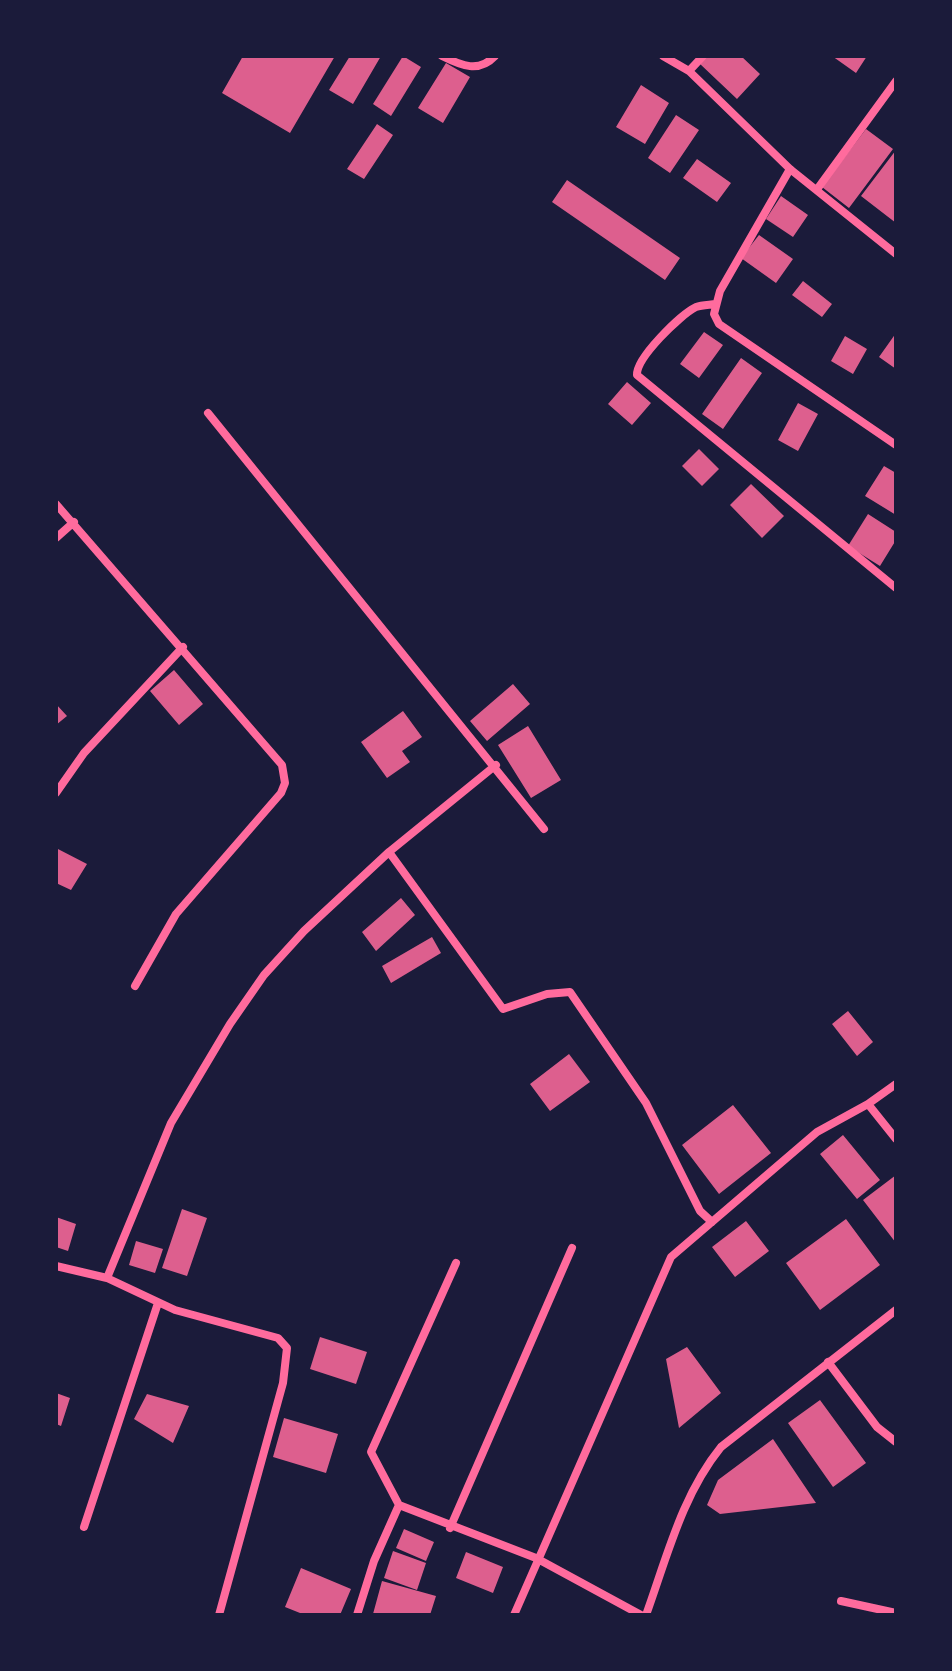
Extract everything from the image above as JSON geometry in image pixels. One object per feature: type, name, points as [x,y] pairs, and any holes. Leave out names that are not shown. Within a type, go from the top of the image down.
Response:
[{"type":"street","points":[[442,56],[470,67],[486,66],[495,56]]},
{"type":"street","points":[[663,56],[689,71],[790,169],[818,188],[896,254]]},
{"type":"street","points":[[689,71],[703,56]]},
{"type":"street","points":[[818,188],[896,81]]},
{"type":"street","points":[[790,169],[716,304],[714,314],[719,324],[896,445]]},
{"type":"street","points":[[716,304],[696,307],[676,323],[642,358],[637,375],[896,588]]},
{"type":"street","points":[[208,413],[496,765],[544,829]]},
{"type":"street","points":[[56,504],[183,647],[282,765],[285,783],[281,793],[176,914],[135,986]]},
{"type":"street","points":[[56,538],[74,522]]},
{"type":"street","points":[[56,793],[84,753],[183,647]]},
{"type":"street","points":[[107,1278],[171,1123],[230,1024],[264,975],[304,931],[389,852],[496,765]]},
{"type":"street","points":[[389,852],[503,1009],[547,994],[570,992],[646,1103],[700,1211],[712,1222]]},
{"type":"street","points":[[514,1615],[536,1558],[671,1257],[817,1132],[868,1104],[896,1084]]},
{"type":"street","points":[[868,1104],[896,1139]]},
{"type":"street","points":[[450,1528],[572,1248]]},
{"type":"street","points":[[456,1263],[371,1452],[399,1505],[450,1528],[536,1558],[643,1615],[692,1488],[721,1447],[896,1310]]},
{"type":"street","points":[[56,1266],[107,1278],[158,1303],[278,1338],[287,1348],[283,1383],[219,1615]]},
{"type":"street","points":[[84,1527],[158,1303]]},
{"type":"street","points":[[828,1362],[877,1427],[896,1442]]},
{"type":"street","points":[[357,1615],[374,1561],[399,1505]]},
{"type":"street","points":[[841,1601],[896,1613]]},
{"type":"building","points":[[243,56],[335,56],[290,133],[222,93]]},
{"type":"building","points":[[350,56],[381,56],[353,104],[329,90]]},
{"type":"building","points":[[403,56],[421,67],[391,116],[373,104]]},
{"type":"building","points":[[706,56],[741,56],[760,74],[737,99],[699,63]]},
{"type":"building","points":[[832,56],[867,56],[856,73]]},
{"type":"building","points":[[446,63],[470,77],[443,123],[418,108]]},
{"type":"building","points":[[641,85],[669,103],[645,144],[616,127]]},
{"type":"building","points":[[676,115],[699,130],[670,173],[648,158]]},
{"type":"building","points":[[377,124],[393,135],[364,179],[347,169]]},
{"type":"building","points":[[866,129],[893,149],[849,208],[822,187]]},
{"type":"building","points":[[896,150],[896,223],[861,196]]},
{"type":"building","points":[[697,159],[731,183],[717,202],[683,178]]},
{"type":"building","points":[[567,180],[680,258],[665,280],[552,202]]},
{"type":"building","points":[[781,196],[808,215],[793,237],[766,219]]},
{"type":"building","points":[[759,235],[793,259],[776,283],[741,258]]},
{"type":"building","points":[[803,281],[832,304],[822,317],[792,295]]},
{"type":"building","points":[[704,332],[723,345],[699,378],[680,364]]},
{"type":"building","points":[[896,333],[896,369],[879,357]]},
{"type":"building","points":[[845,336],[867,349],[853,374],[831,361]]},
{"type":"building","points":[[741,358],[762,373],[723,429],[702,414]]},
{"type":"building","points":[[627,382],[651,403],[632,425],[608,404]]},
{"type":"building","points":[[798,403],[818,414],[798,451],[778,440]]},
{"type":"building","points":[[699,449],[719,469],[702,486],[682,466]]},
{"type":"building","points":[[884,466],[896,473],[896,515],[865,496]]},
{"type":"building","points":[[751,484],[784,516],[762,538],[730,505]]},
{"type":"building","points":[[868,514],[896,532],[896,540],[880,566],[848,546]]},
{"type":"building","points":[[174,670],[203,704],[179,725],[150,691]]},
{"type":"building","points":[[513,684],[530,704],[487,741],[470,721]]},
{"type":"building","points":[[56,704],[67,716],[56,725]]},
{"type":"building","points":[[403,711],[422,737],[402,751],[410,762],[387,778],[361,742]]},
{"type":"building","points":[[528,726],[561,780],[531,798],[498,745]]},
{"type":"building","points":[[56,848],[87,864],[71,890],[56,883]]},
{"type":"building","points":[[401,898],[415,915],[376,951],[362,932]]},
{"type":"building","points":[[432,937],[441,953],[391,983],[382,966]]},
{"type":"building","points":[[848,1011],[873,1042],[857,1056],[832,1024]]},
{"type":"building","points":[[569,1054],[590,1082],[550,1111],[530,1084]]},
{"type":"building","points":[[733,1105],[771,1153],[719,1194],[682,1145]]},
{"type":"building","points":[[843,1135],[880,1180],[857,1199],[820,1154]]},
{"type":"building","points":[[896,1175],[896,1243],[863,1200]]},
{"type":"building","points":[[182,1209],[207,1218],[187,1276],[162,1268]]},
{"type":"building","points":[[56,1217],[76,1224],[68,1251],[56,1247]]},
{"type":"building","points":[[846,1219],[880,1265],[820,1310],[786,1263]]},
{"type":"building","points":[[746,1221],[769,1251],[735,1277],[712,1247]]},
{"type":"building","points":[[136,1241],[163,1249],[155,1273],[129,1265]]},
{"type":"building","points":[[320,1337],[367,1352],[356,1384],[310,1369]]},
{"type":"building","points":[[687,1347],[721,1393],[679,1428],[666,1359]]},
{"type":"building","points":[[56,1393],[70,1398],[61,1426],[56,1424]]},
{"type":"building","points":[[147,1394],[189,1406],[173,1443],[134,1419]]},
{"type":"building","points":[[820,1400],[866,1463],[833,1487],[788,1423]]},
{"type":"building","points":[[284,1418],[338,1434],[326,1473],[273,1457]]},
{"type":"building","points":[[773,1439],[816,1503],[720,1514],[707,1505],[718,1480]]},
{"type":"building","points":[[404,1529],[434,1542],[426,1561],[396,1548]]},
{"type":"building","points":[[393,1551],[426,1563],[417,1590],[384,1578]]},
{"type":"building","points":[[466,1552],[503,1567],[493,1593],[456,1578]]},
{"type":"building","points":[[301,1568],[351,1589],[340,1615],[305,1615],[285,1607]]},
{"type":"building","points":[[382,1581],[436,1596],[430,1615],[373,1614]]}]
